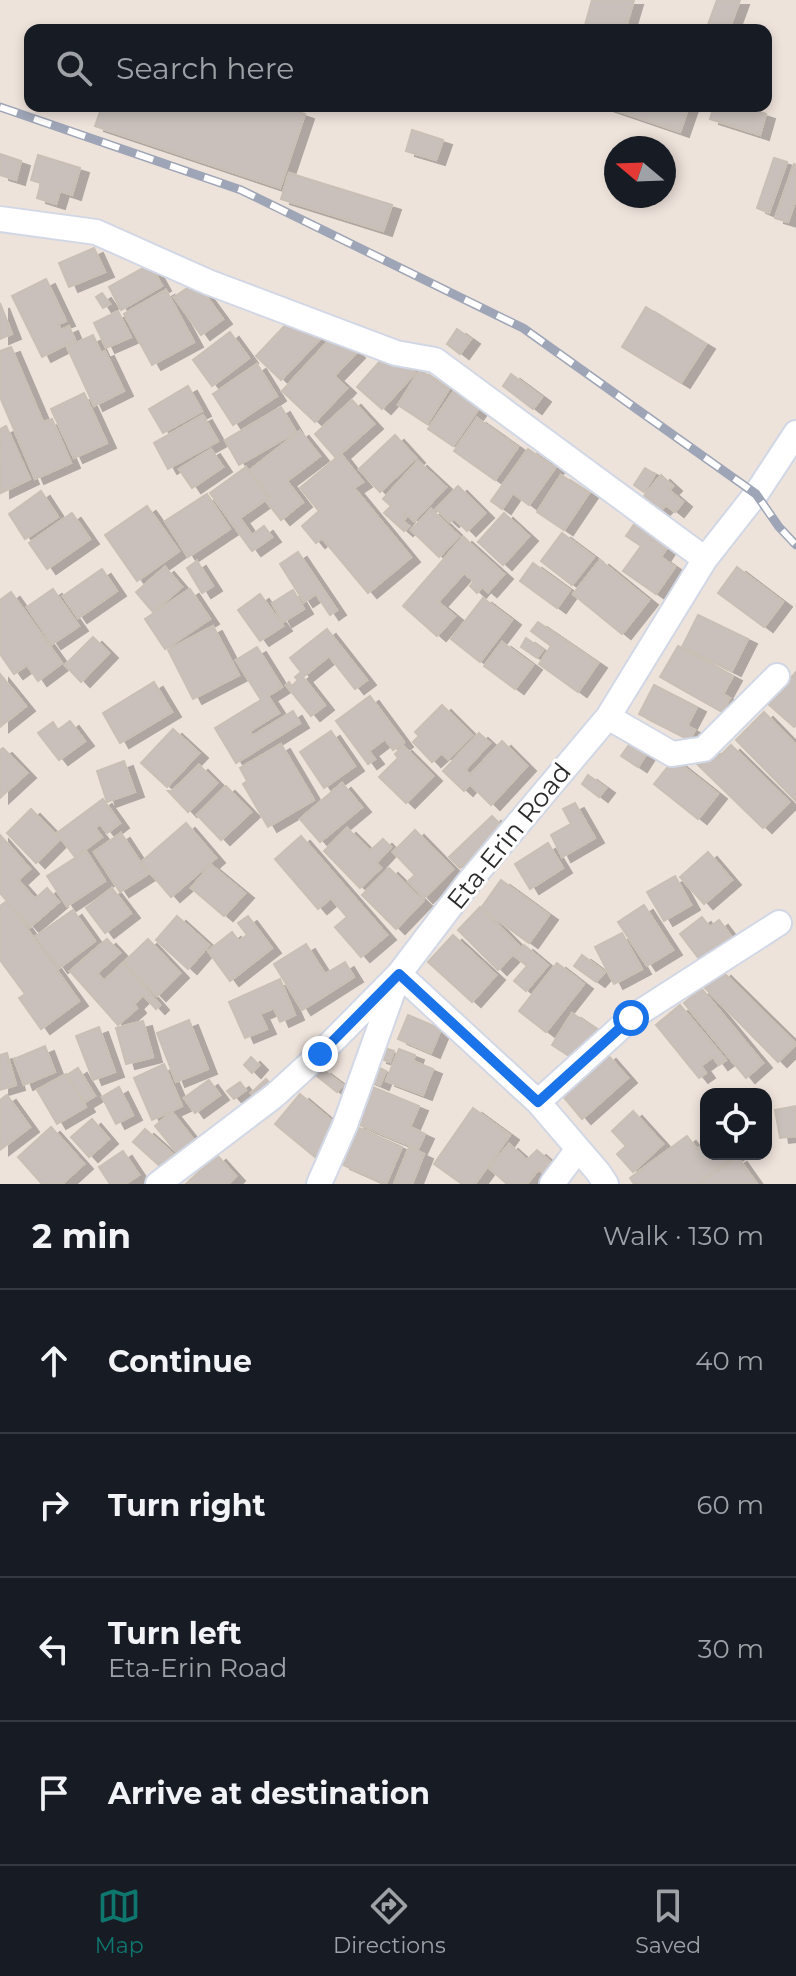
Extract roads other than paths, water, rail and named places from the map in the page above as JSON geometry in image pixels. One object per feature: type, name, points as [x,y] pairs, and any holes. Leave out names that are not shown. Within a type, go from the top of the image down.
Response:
[{"type":"street","points":[[0,219],[96,232],[208,282],[396,353],[435,360],[705,559]]},
{"type":"street","name":"Eta-Erin Road","points":[[158,1184],[274,1096],[399,974],[469,882],[608,717],[705,559],[756,494],[787,466],[796,433]]},
{"type":"street","points":[[608,717],[672,754],[704,749],[777,676]]},
{"type":"street","points":[[538,1102],[631,1018],[779,923]]},
{"type":"street","points":[[319,1184],[345,1125],[399,974],[538,1102],[602,1178]]},
{"type":"street","points":[[552,1184],[578,1149]]},
{"type":"railway","points":[[0,107],[241,190],[523,328],[756,494],[796,545]]}]
